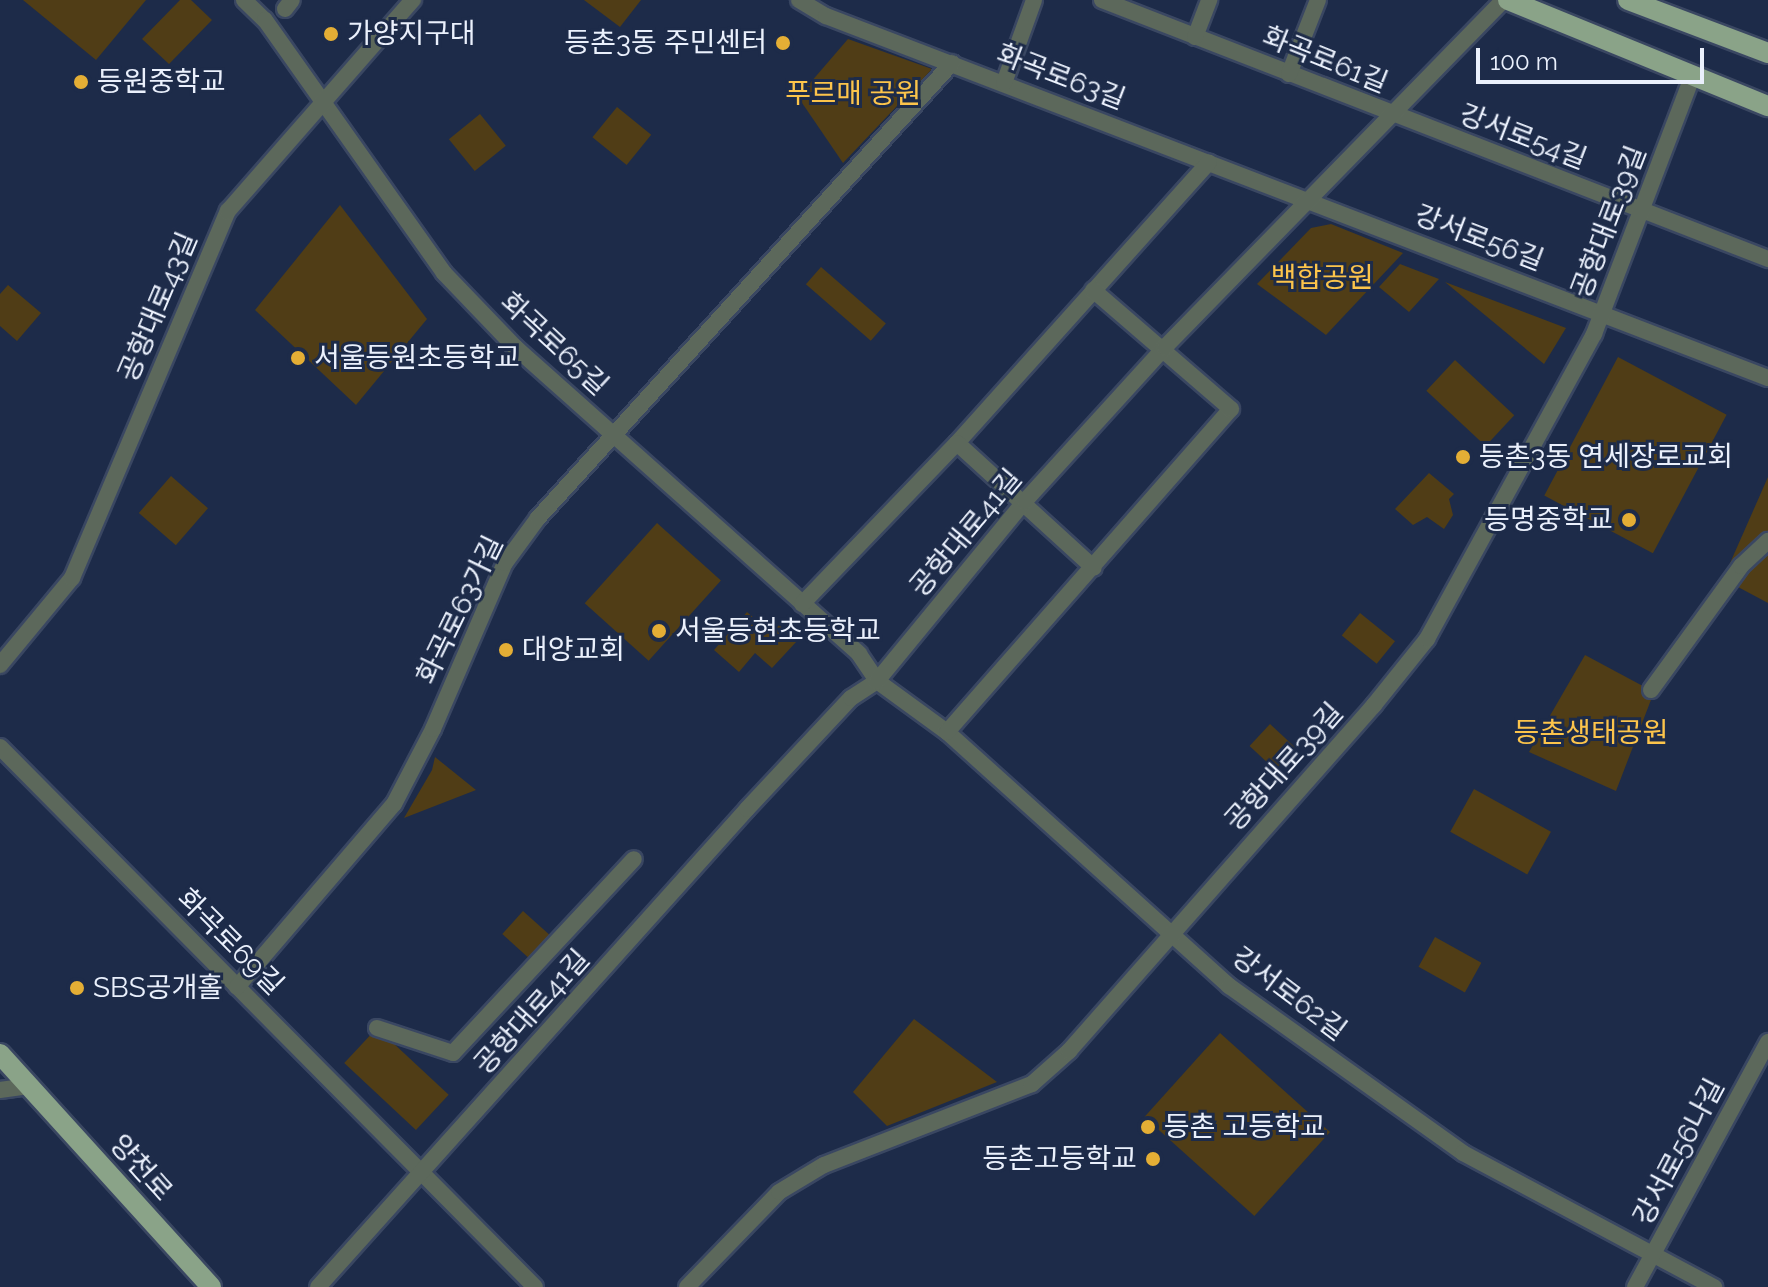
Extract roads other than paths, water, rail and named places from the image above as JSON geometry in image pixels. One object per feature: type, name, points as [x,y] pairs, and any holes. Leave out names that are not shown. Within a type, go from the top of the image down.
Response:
[{"type":"main road","points":[[1506,0],[1692,78],[1768,106]]},
{"type":"main road","points":[[1628,0],[1768,53]]},
{"type":"main road","name":"양천로","points":[[0,1054],[211,1287]]},
{"type":"street","name":"화곡로65길","points":[[244,0],[265,20],[444,273],[515,347],[859,654],[877,681]]},
{"type":"street","name":"공항대로43길","points":[[0,665],[72,578],[228,211],[413,0]]},
{"type":"street","name":"화곡로63길","points":[[799,0],[826,16],[1306,199]]},
{"type":"street","points":[[1004,83],[1034,0]]},
{"type":"street","name":"화곡로61길","points":[[1102,0],[1394,116]]},
{"type":"street","points":[[1195,37],[1209,0]]},
{"type":"street","points":[[1289,74],[1318,0]]},
{"type":"street","name":"공항대로41길","points":[[318,1287],[747,809],[851,698],[877,681],[1025,501],[1165,347],[1306,199],[1394,116],[1506,0]]},
{"type":"street","name":"화곡로63가길","points":[[237,987],[394,804],[433,729],[505,563],[538,518],[952,63]]},
{"type":"street","name":"공항대로39길","points":[[687,1287],[779,1192],[824,1165],[1032,1084],[1069,1051],[1427,639],[1602,314],[1644,212],[1692,78]]},
{"type":"street","name":"강서로54길","points":[[1394,116],[1768,259]]},
{"type":"street","points":[[802,604],[957,443],[1209,162]]},
{"type":"street","name":"강서로56길","points":[[1306,199],[1768,378]]},
{"type":"street","points":[[947,732],[1231,409],[1165,347],[1093,290]]},
{"type":"street","points":[[957,443],[1025,501],[1094,568]]},
{"type":"street","points":[[1651,690],[1741,566],[1768,541]]},
{"type":"street","name":"강서로62길","points":[[877,681],[947,732],[1229,986],[1463,1153],[1714,1287]]},
{"type":"street","name":"화곡로69길","points":[[0,747],[535,1287]]},
{"type":"street","points":[[377,1028],[453,1053],[634,859]]},
{"type":"street","name":"강서로56나길","points":[[1635,1287],[1768,1042]]},
{"type":"street","points":[[0,1090],[29,1086]]},
{"type":"place","name":"가양지구대","points":[[331,34]]},
{"type":"place","name":"등촌3동 주민센터","points":[[783,43]]},
{"type":"place","name":"등원중학교","points":[[81,82]]},
{"type":"place","name":"서울등원초등학교","points":[[298,358]]},
{"type":"place","name":"등촌3동 연세장로교회","points":[[1463,457]]},
{"type":"place","name":"등명중학교","points":[[1629,520]]},
{"type":"place","name":"서울등현초등학교","points":[[659,631]]},
{"type":"place","name":"대양교회","points":[[506,650]]},
{"type":"place","name":"SBS공개홀","points":[[77,988]]},
{"type":"place","name":"등촌 고등학교","points":[[1148,1127]]},
{"type":"place","name":"등촌고등학교","points":[[1153,1159]]},
{"type":"park label","name":"푸르매 공원","points":[[853,94]]},
{"type":"park label","name":"백합공원","points":[[1322,278]]},
{"type":"park label","name":"등촌생태공원","points":[[1591,733]]}]
